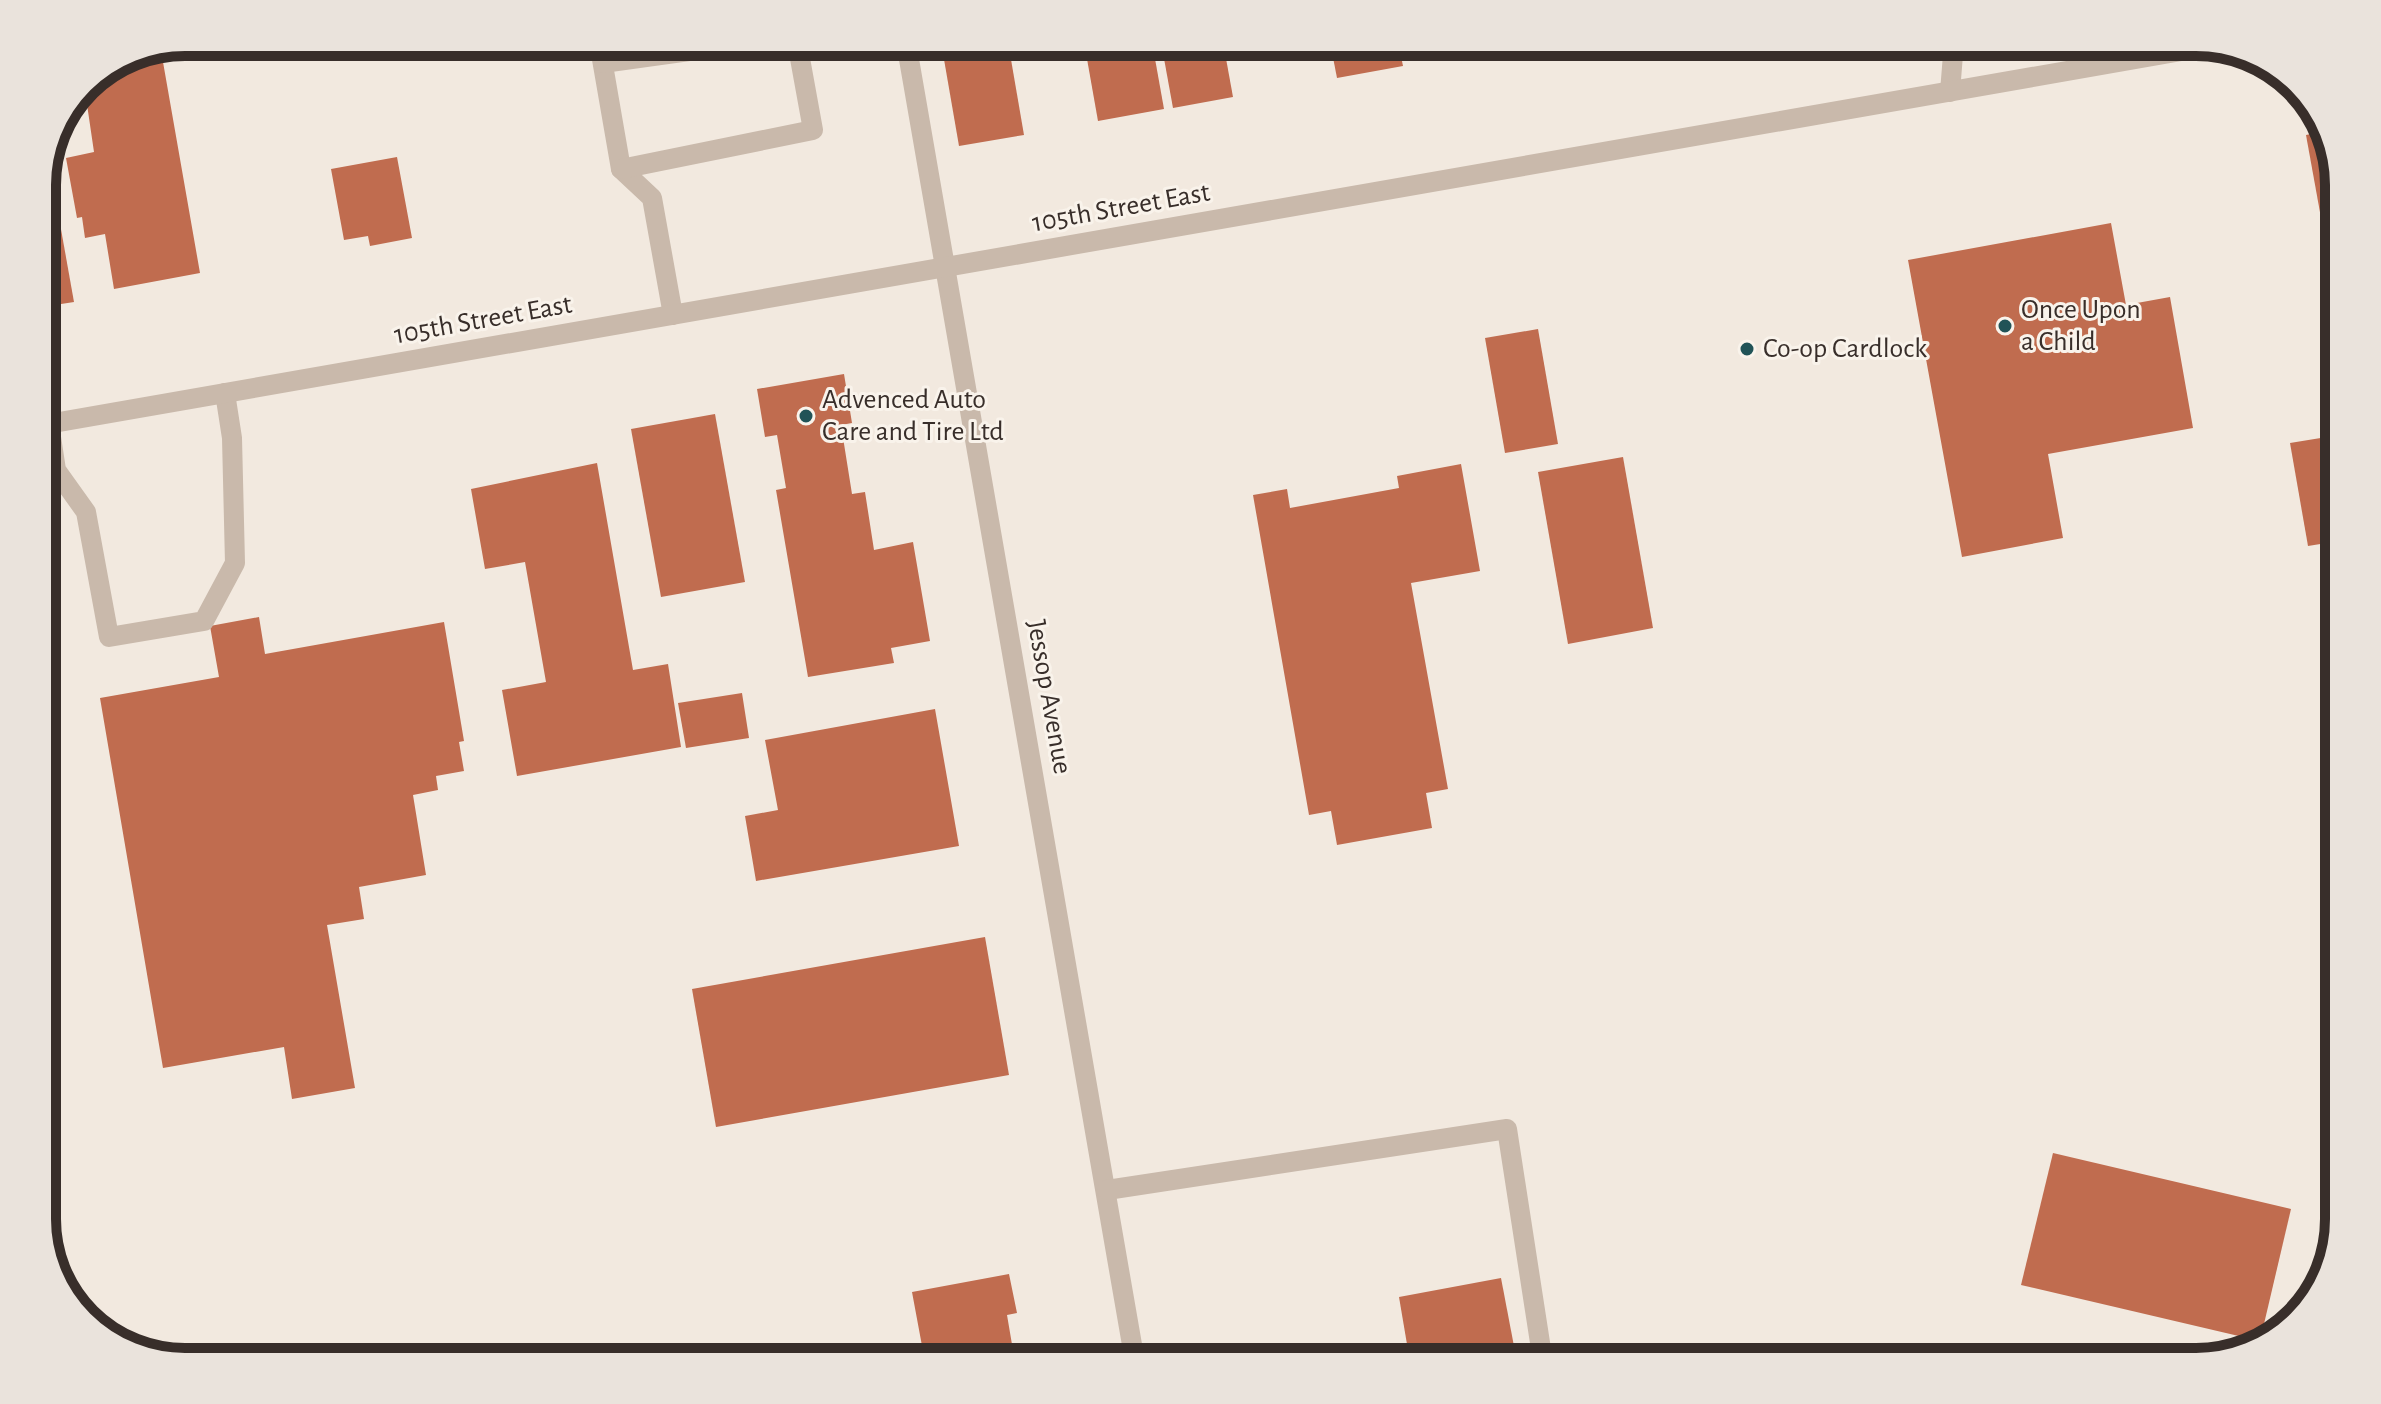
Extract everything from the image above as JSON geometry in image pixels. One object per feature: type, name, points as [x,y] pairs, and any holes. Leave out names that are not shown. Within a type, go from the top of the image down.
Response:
[{"type":"street","points":[[602,56],[621,169],[652,198],[673,315]]},
{"type":"street","points":[[621,169],[813,130],[800,56]]},
{"type":"street","name":"Jessop Avenue","points":[[908,56],[1133,1348]]},
{"type":"street","points":[[1950,92],[1953,56]]},
{"type":"street","name":"105th Street East","points":[[56,422],[2153,56]]},
{"type":"street","points":[[56,470],[86,512],[109,637],[204,621],[235,563],[232,438],[225,393]]},
{"type":"street","points":[[1107,1190],[1507,1129],[1541,1348]]},
{"type":"building","points":[[943,56],[1010,56],[1024,135],[959,146]]},
{"type":"building","points":[[1086,56],[1155,56],[1164,109],[1098,121]]},
{"type":"building","points":[[1164,56],[1226,56],[1233,97],[1173,108]]},
{"type":"building","points":[[1333,56],[1401,56],[1403,66],[1337,78]]},
{"type":"building","points":[[1446,56],[1478,56],[1447,61]]},
{"type":"building","points":[[163,62],[200,273],[114,289],[105,234],[85,238],[82,217],[77,218],[66,158],[94,152],[87,103],[100,88],[135,67]]},
{"type":"building","points":[[2314,133],[2323,160],[2325,240],[2306,135]]},
{"type":"building","points":[[397,157],[412,238],[370,246],[368,236],[344,240],[331,169]]},
{"type":"building","points":[[56,201],[74,302],[56,305]]},
{"type":"building","points":[[2111,223],[2126,305],[2170,297],[2193,428],[2048,454],[2063,538],[1962,557],[1908,260]]},
{"type":"building","points":[[1538,329],[1558,444],[1505,453],[1485,338]]},
{"type":"building","points":[[844,374],[852,423],[841,425],[852,494],[865,492],[874,550],[913,542],[930,641],[891,648],[894,663],[808,677],[776,490],[786,488],[777,435],[765,437],[757,389]]},
{"type":"building","points":[[715,414],[745,582],[661,597],[631,429]]},
{"type":"building","points":[[2325,437],[2325,543],[2308,546],[2290,443]]},
{"type":"building","points":[[1623,457],[1653,628],[1568,644],[1538,472]]},
{"type":"building","points":[[597,463],[633,670],[668,664],[681,747],[517,776],[502,690],[546,682],[525,562],[485,569],[471,489]]},
{"type":"building","points":[[1461,464],[1480,571],[1411,583],[1448,789],[1426,793],[1432,828],[1337,845],[1331,811],[1309,815],[1253,495],[1287,489],[1290,508],[1399,488],[1397,476]]},
{"type":"building","points":[[259,617],[265,654],[444,622],[464,741],[459,742],[464,771],[436,776],[438,790],[413,795],[426,875],[359,887],[364,919],[327,925],[355,1088],[292,1099],[284,1047],[163,1068],[100,698],[219,677],[210,626]]},
{"type":"building","points":[[742,693],[749,738],[686,748],[678,703]]},
{"type":"building","points":[[935,709],[959,846],[756,881],[745,816],[778,810],[765,740]]},
{"type":"building","points":[[985,937],[1009,1075],[716,1127],[692,989]]},
{"type":"building","points":[[2053,1153],[2291,1209],[2263,1329],[2246,1338],[2021,1285]]},
{"type":"building","points":[[1009,1274],[1017,1313],[1007,1315],[1013,1348],[922,1348],[912,1292]]},
{"type":"building","points":[[1501,1278],[1514,1348],[1408,1348],[1399,1297]]},
{"type":"place","name":"Once Upon a Child","points":[[2005,326]]},
{"type":"place","name":"Co-op Cardlock","points":[[1747,349]]},
{"type":"place","name":"Advenced Auto Care and Tire Ltd","points":[[806,416]]}]
